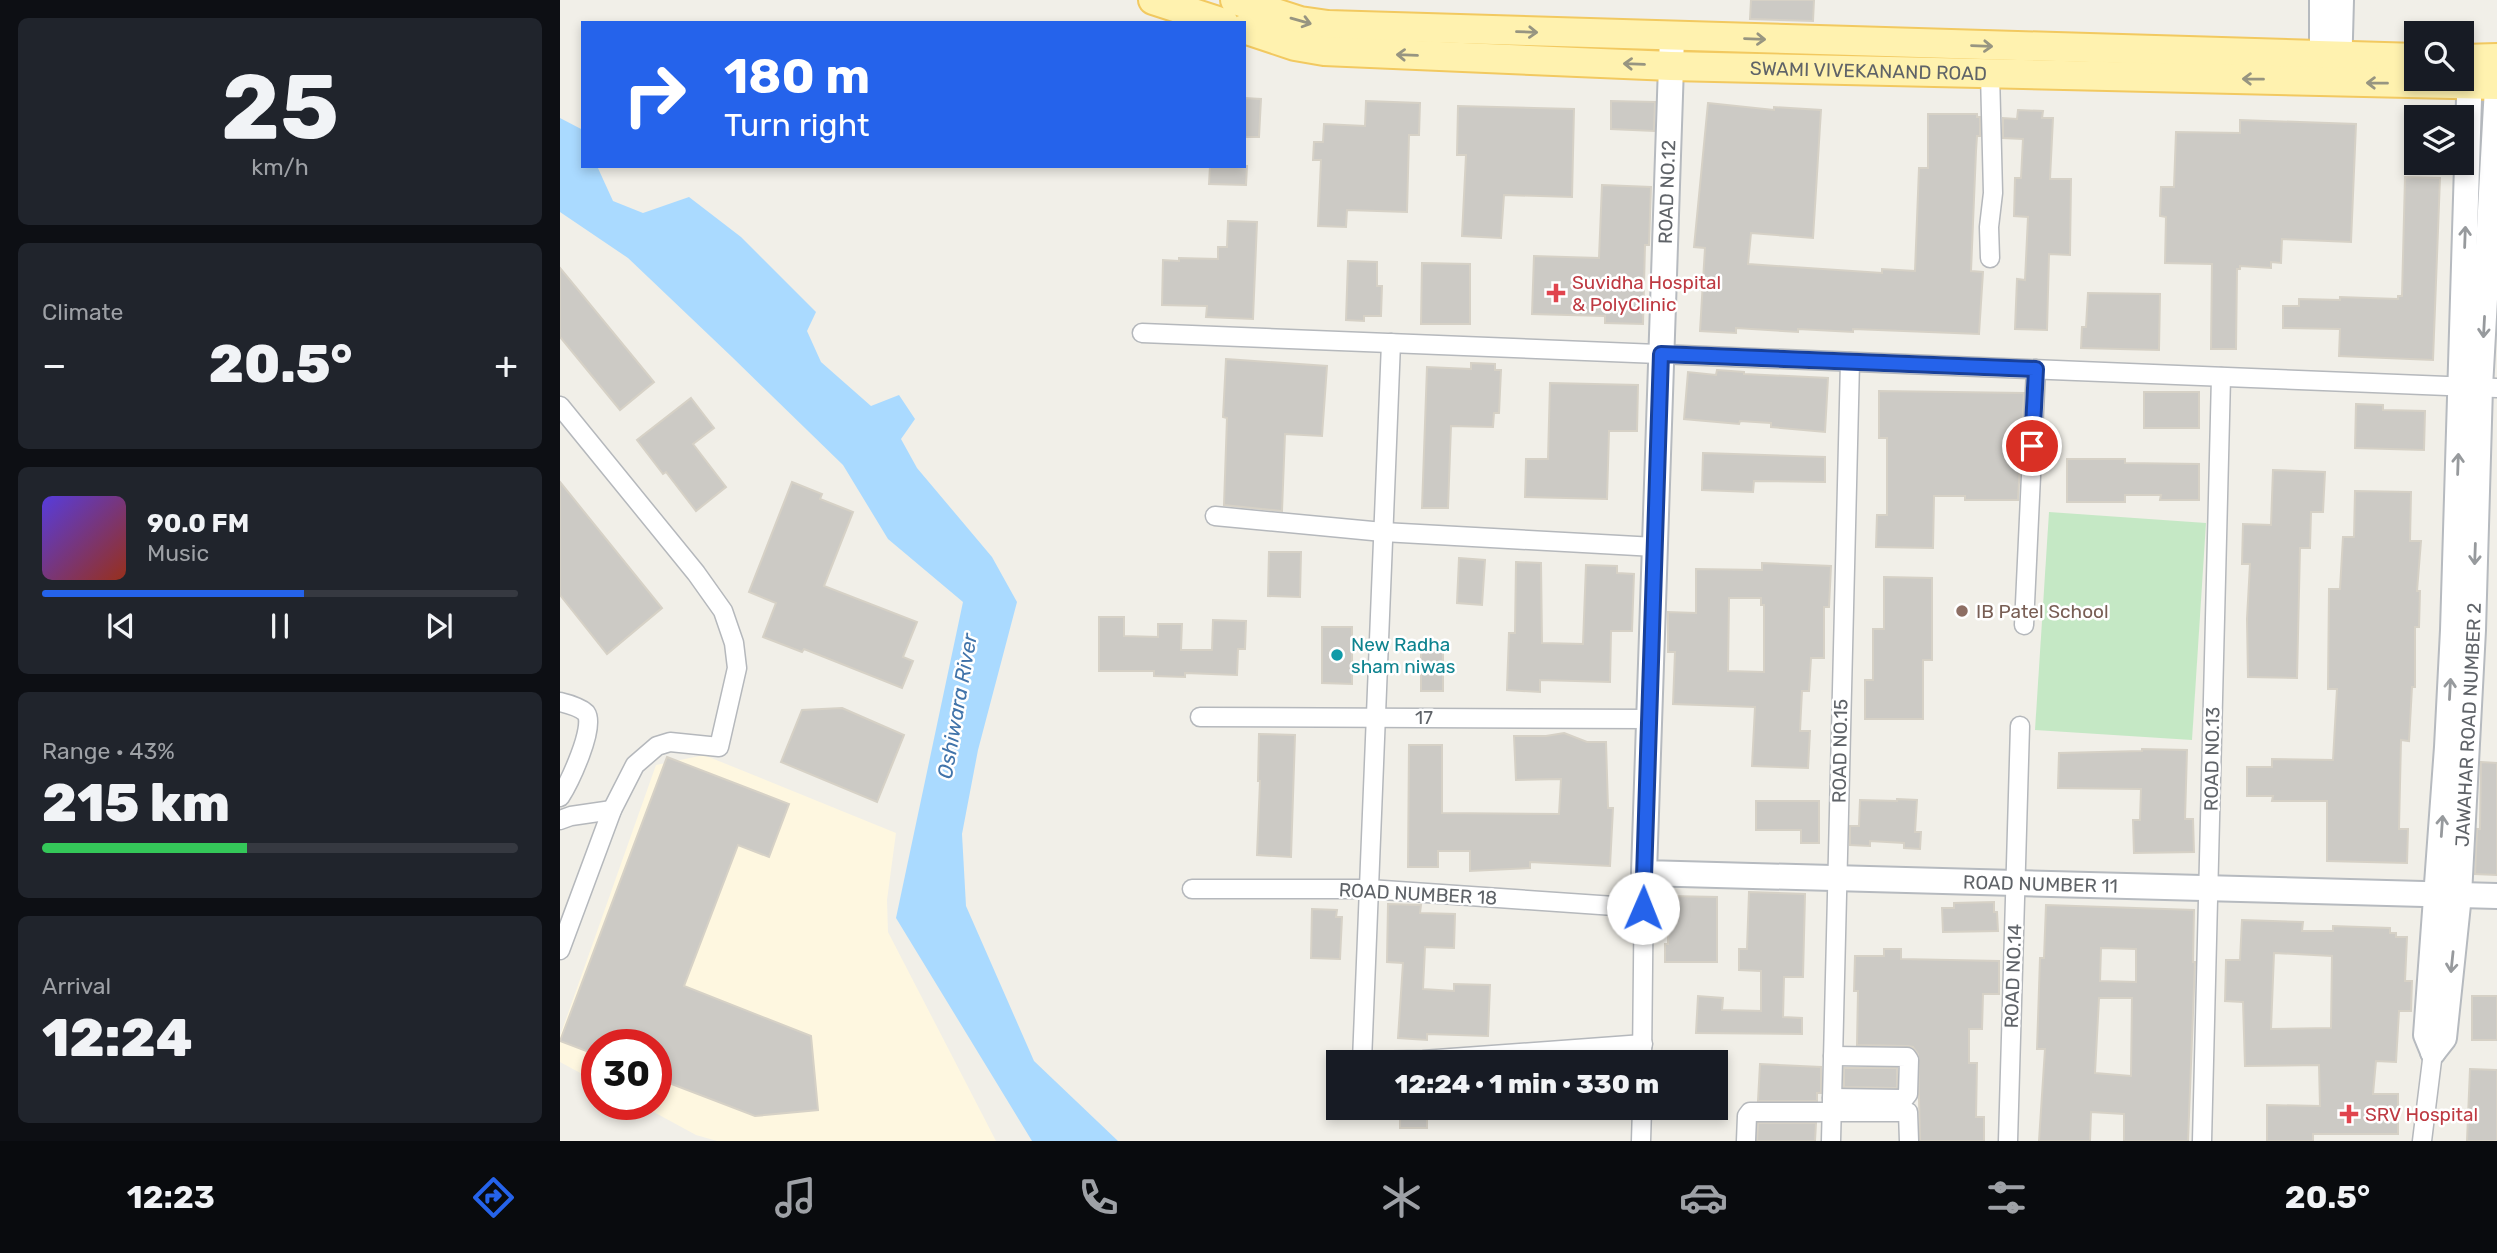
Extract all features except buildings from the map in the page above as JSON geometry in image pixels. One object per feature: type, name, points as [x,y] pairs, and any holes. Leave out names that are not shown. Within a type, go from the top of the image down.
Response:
[{"type":"main road","name":"SWAMI VIVEKANAND ROAD","points":[[1236,0],[1300,21],[1328,25],[1672,36],[2330,69],[2482,72]]},
{"type":"main road","points":[[1161,9],[1220,14]]},
{"type":"main road","name":"SWAMI VIVEKANAND ROAD","points":[[1246,30],[1295,46],[1324,51],[1671,66],[1990,73],[2330,69],[2404,60]]},
{"type":"street","points":[[2322,0],[2330,69]]},
{"type":"street","points":[[2330,69],[2341,0]]},
{"type":"street","name":"ROAD NO.12","points":[[1643,1050],[1644,873],[1672,36]]},
{"type":"street","name":"JAWAHAR ROAD NUMBER 2","points":[[2433,1052],[2444,1038],[2448,894],[2464,585],[2479,387],[2482,72]]},
{"type":"street","points":[[1990,73],[1993,193],[1989,227],[1990,258]]},
{"type":"street","points":[[1142,333],[2479,387]]},
{"type":"street","points":[[1391,343],[1362,1061],[1423,1060],[1643,1044]]},
{"type":"street","name":"ROAD NO.15","points":[[1831,1141],[1838,1056],[1837,878],[1850,362]]},
{"type":"street","points":[[2024,625],[2036,369]]},
{"type":"street","name":"ROAD NO.13","points":[[2202,1141],[2221,377]]},
{"type":"street","points":[[560,406],[696,573],[723,611],[737,668],[719,747],[670,742],[657,746],[635,765],[612,810],[565,924],[560,950]]},
{"type":"street","points":[[1215,516],[1383,532],[1655,547]]},
{"type":"street","name":"JAWAHAR ROAD NUMBER 2","points":[[2448,894],[2447,747],[2463,630]]},
{"type":"street","points":[[560,702],[582,710],[589,721],[588,734],[560,797]]},
{"type":"street","name":"17","points":[[1200,717],[1649,719]]},
{"type":"street","name":"ROAD NO.14","points":[[2008,1141],[2020,726]]},
{"type":"street","points":[[560,820],[612,810]]},
{"type":"street","name":"ROAD NUMBER 11","points":[[1644,873],[2497,896]]},
{"type":"street","name":"ROAD NUMBER 18","points":[[1192,889],[1369,890],[1643,908]]},
{"type":"street","points":[[2422,1141],[2433,1052]]},
{"type":"street","points":[[1746,1141],[1747,1116],[1750,1111],[1907,1097],[1909,1060],[1903,1056],[1838,1056]]},
{"type":"street","points":[[1819,1141],[1833,1105]]},
{"type":"street","points":[[1833,1105],[1839,1141]]},
{"type":"street","points":[[1833,1105],[1908,1112],[1909,1141]]},
{"type":"street","points":[[1641,1141],[1642,1120]]},
{"type":"shaded area","points":[[704,755],[896,833],[887,900],[888,932],[996,1141],[717,1141],[696,1135],[668,1120],[672,1120],[672,1029],[581,1029],[581,1073],[560,1062],[560,1036],[656,765]]},
{"type":"green space","points":[[2049,512],[2206,523],[2192,740],[2035,730]]},
{"type":"water","name":"Oshiwara River","points":[[560,118],[581,129],[581,168],[598,168],[613,201],[643,213],[689,197],[741,237],[816,312],[807,331],[821,362],[871,406],[899,395],[915,419],[901,439],[917,468],[992,557],[1017,602],[978,750],[962,834],[966,906],[1034,1061],[1118,1141],[1032,1141],[896,918],[963,602],[888,539],[843,465],[732,357],[628,258],[560,212]]},
{"type":"place","name":"Suvidha Hospital & PolyClinic","points":[[1556,293]]},
{"type":"place","name":"IB Patel School","points":[[1962,611]]},
{"type":"place","name":"New Radha sham niwas","points":[[1337,655]]},
{"type":"place","name":"SRV Hospital","points":[[2349,1114]]},
{"type":"route","points":[[1643,908],[1661,354],[2036,369],[2032,446]]}]
